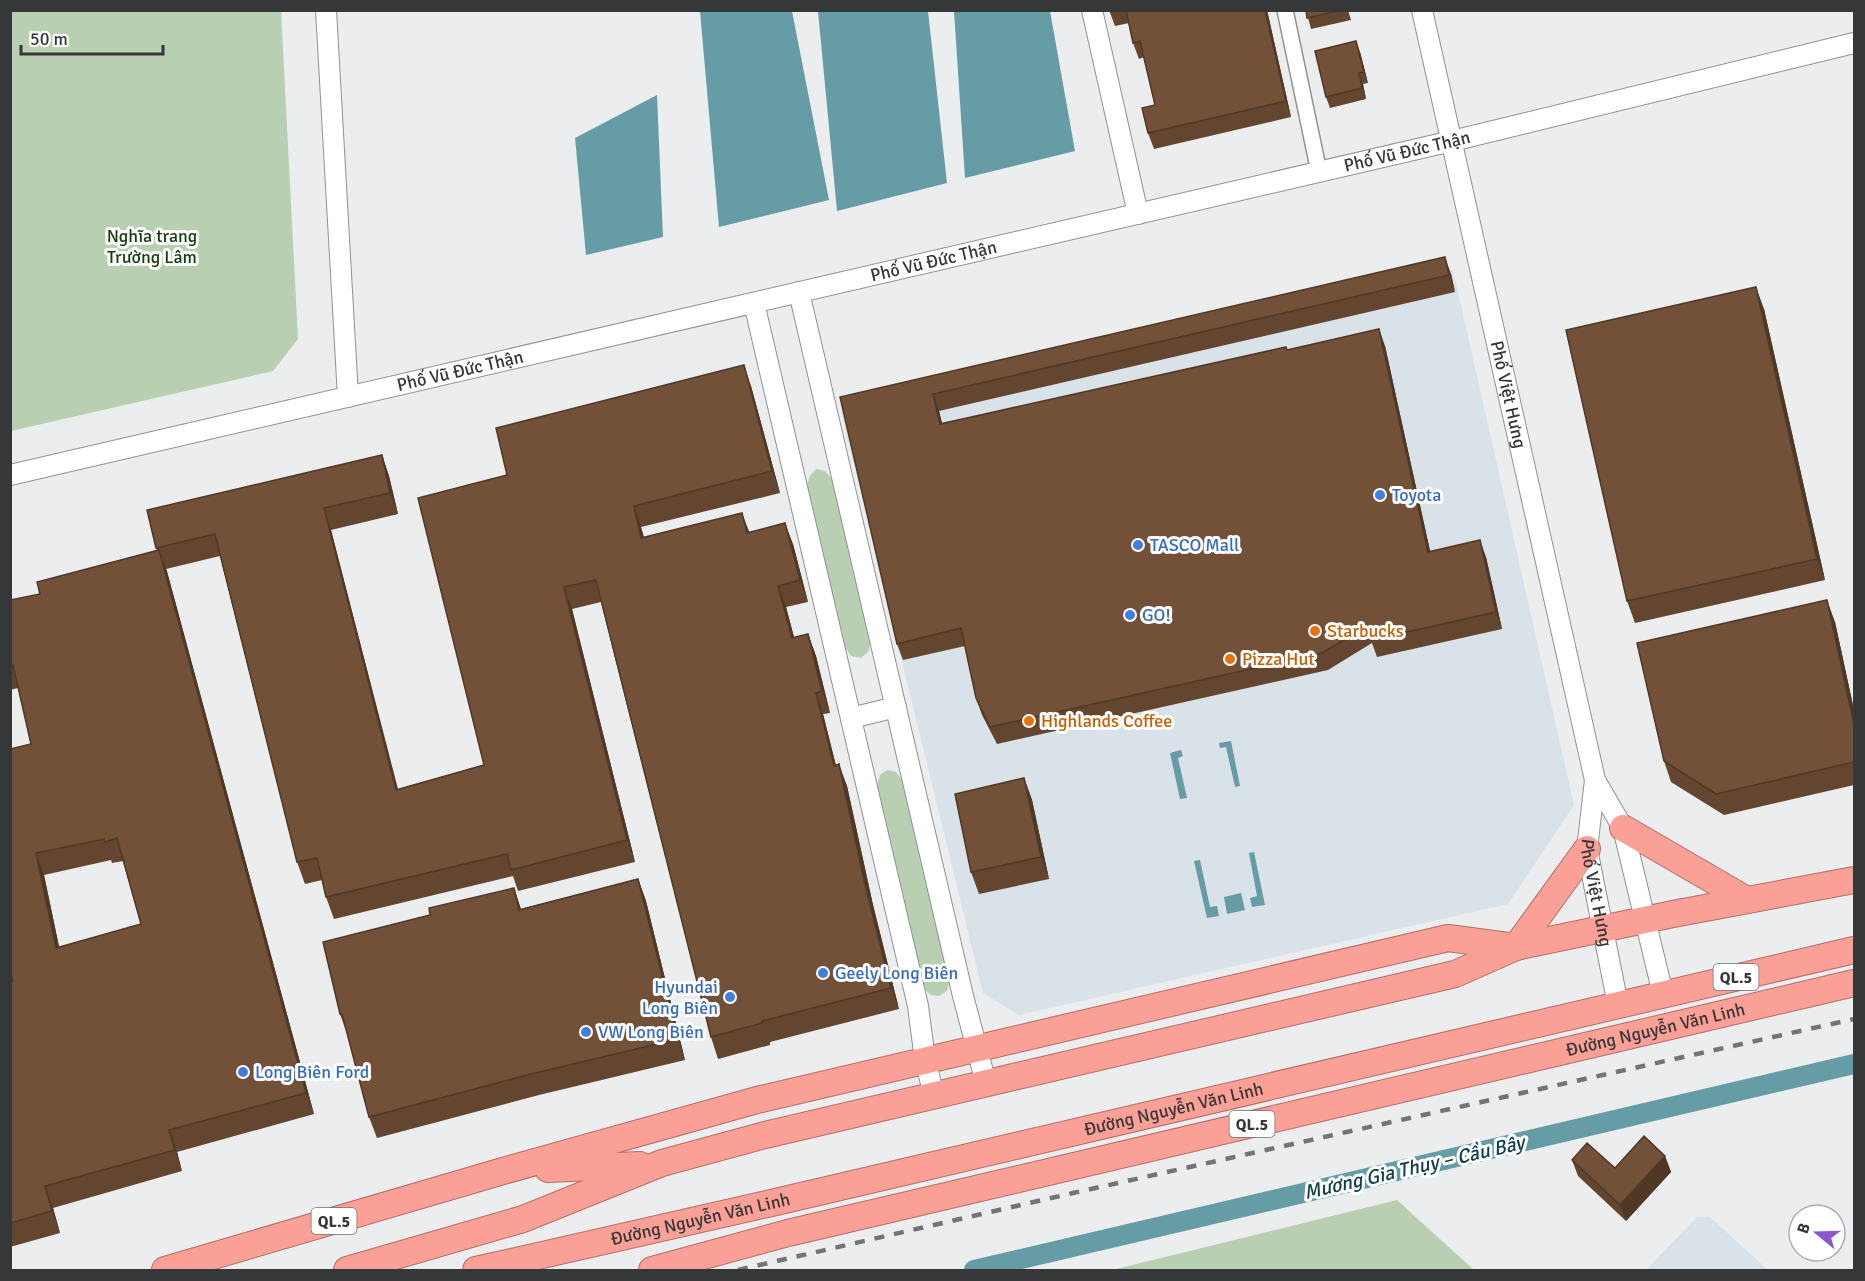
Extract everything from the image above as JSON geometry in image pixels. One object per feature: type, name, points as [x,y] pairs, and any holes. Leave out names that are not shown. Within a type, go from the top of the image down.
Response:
[{"type":"highway","points":[[1623,828],[1747,900]]},
{"type":"highway","points":[[1516,947],[1587,849]]},
{"type":"highway","name":"QL.5","points":[[347,1270],[523,1219],[662,1164],[765,1135],[1455,974],[1516,947],[1854,880]]},
{"type":"highway","name":"QL.5","points":[[165,1270],[503,1171],[757,1100],[1448,938],[1516,947]]},
{"type":"highway","name":"Đường Nguyễn Văn Linh","points":[[483,1268],[780,1202],[1854,950]]},
{"type":"highway","name":"Đường Nguyễn Văn Linh","points":[[652,1270],[788,1233],[1854,983]]},
{"type":"highway","points":[[1263,1088],[1267,1120]]},
{"type":"highway","points":[[503,1171],[662,1164]]},
{"type":"street","points":[[326,10],[348,397]]},
{"type":"street","points":[[1092,10],[1137,214]]},
{"type":"street","points":[[1285,10],[1318,172]]},
{"type":"street","name":"Phố Việt Hưng","points":[[1422,10],[1595,780],[1623,828],[1663,994]]},
{"type":"street","name":"Phố Vũ Đức Thận","points":[[10,475],[1452,141],[1854,43]]},
{"type":"street","points":[[799,292],[960,985],[986,1083]]},
{"type":"street","points":[[754,303],[918,1006],[925,1060],[934,1095]]},
{"type":"street","points":[[851,718],[896,706]]},
{"type":"street","name":"Phố Việt Hưng","points":[[1595,780],[1587,849],[1618,1005]]},
{"type":"shaded area","points":[[1453,270],[1574,805],[1508,904],[1019,1015],[983,993],[841,412]]},
{"type":"shaded area","points":[[1697,1217],[1710,1217],[1768,1270],[1646,1270]]},
{"type":"green space","name":"Nghĩa trang Trường Lâm","points":[[10,11],[281,11],[298,339],[273,371],[11,431]]},
{"type":"green space","points":[[816,469],[825,471],[832,479],[870,641],[869,651],[861,658],[851,656],[845,647],[807,484]]},
{"type":"green space","points":[[887,770],[896,772],[902,779],[949,983],[947,991],[939,996],[931,995],[924,989],[877,785],[880,775]]},
{"type":"green space","points":[[1397,1200],[1474,1270],[1112,1270]]},
{"type":"water","points":[[700,11],[792,11],[829,200],[719,227]]},
{"type":"water","points":[[818,11],[928,11],[947,183],[837,211]]},
{"type":"water","points":[[954,11],[1050,11],[1075,151],[965,178]]},
{"type":"water","points":[[657,95],[663,237],[586,255],[575,138]]},
{"type":"water","points":[[1231,741],[1240,786],[1235,787],[1226,747],[1220,748],[1219,743]]},
{"type":"water","points":[[1181,750],[1183,756],[1178,758],[1187,798],[1180,799],[1170,753]]},
{"type":"water","points":[[1254,852],[1265,905],[1252,907],[1250,898],[1257,896],[1249,853]]},
{"type":"water","points":[[1200,860],[1210,907],[1217,906],[1219,916],[1207,918],[1194,861]]},
{"type":"water","points":[[1241,893],[1245,910],[1227,914],[1224,897]]},
{"type":"building","points":[[1126,10],[1265,10],[1286,101],[1148,133],[1142,108],[1155,105],[1140,41],[1133,43]]},
{"type":"building","points":[[1306,10],[1342,10],[1307,18]]},
{"type":"building","points":[[1356,41],[1364,72],[1359,73],[1362,88],[1326,97],[1315,51]]},
{"type":"building","name":"TASCO Mall","points":[[1445,257],[1449,275],[933,394],[940,424],[1286,347],[1287,350],[1379,329],[1428,552],[1480,540],[1496,612],[1371,640],[1368,626],[1322,653],[990,727],[976,698],[961,628],[897,644],[840,397]]},
{"type":"building","points":[[1756,287],[1817,559],[1627,601],[1566,330]]},
{"type":"building","points":[[744,365],[772,471],[634,506],[641,538],[742,513],[747,533],[785,523],[800,580],[778,586],[792,638],[808,634],[822,691],[816,693],[834,766],[839,764],[865,884],[891,988],[762,1021],[762,1023],[711,1037],[596,580],[564,587],[627,840],[511,870],[507,854],[326,897],[317,858],[297,862],[215,534],[156,548],[147,510],[382,455],[390,493],[324,508],[396,790],[484,765],[418,498],[507,475],[496,428]]},
{"type":"building","points":[[159,550],[306,1093],[169,1130],[175,1150],[45,1186],[52,1211],[10,1223],[10,981],[13,981],[10,972],[10,749],[31,744],[13,665],[10,666],[10,600],[40,594],[37,582]],"holes":[[[117,838],[141,924],[56,948],[36,853]]]},
{"type":"building","points":[[1827,600],[1854,724],[1854,762],[1716,794],[1664,761],[1637,643]]},
{"type":"building","points":[[1024,778],[1041,857],[971,872],[955,794]]},
{"type":"building","points":[[638,879],[678,1039],[531,1074],[369,1117],[342,1014],[340,1014],[323,942],[430,915],[429,908],[514,888],[519,910]]},
{"type":"building","points":[[1644,1136],[1665,1156],[1620,1205],[1572,1160],[1587,1143],[1615,1168]]},
{"type":"waterway","name":"Mương Gia Thụy – Cầu Bây","points":[[974,1270],[1854,1064]]},
{"type":"railway","points":[[738,1270],[1854,1019]]},
{"type":"place","name":"Toyota","points":[[1380,495]]},
{"type":"place","name":"TASCO Mall","points":[[1138,545]]},
{"type":"place","name":"GO!","points":[[1130,615]]},
{"type":"place","name":"Starbucks","points":[[1315,631]]},
{"type":"place","name":"Pizza Hut","points":[[1230,659]]},
{"type":"place","name":"Highlands Coffee","points":[[1029,721]]},
{"type":"place","name":"Geely Long Biên","points":[[823,973]]},
{"type":"place","name":"Hyundai Long Biên","points":[[730,997]]},
{"type":"place","name":"VW Long Biên","points":[[586,1032]]},
{"type":"place","name":"Long Biên Ford","points":[[243,1072]]}]
